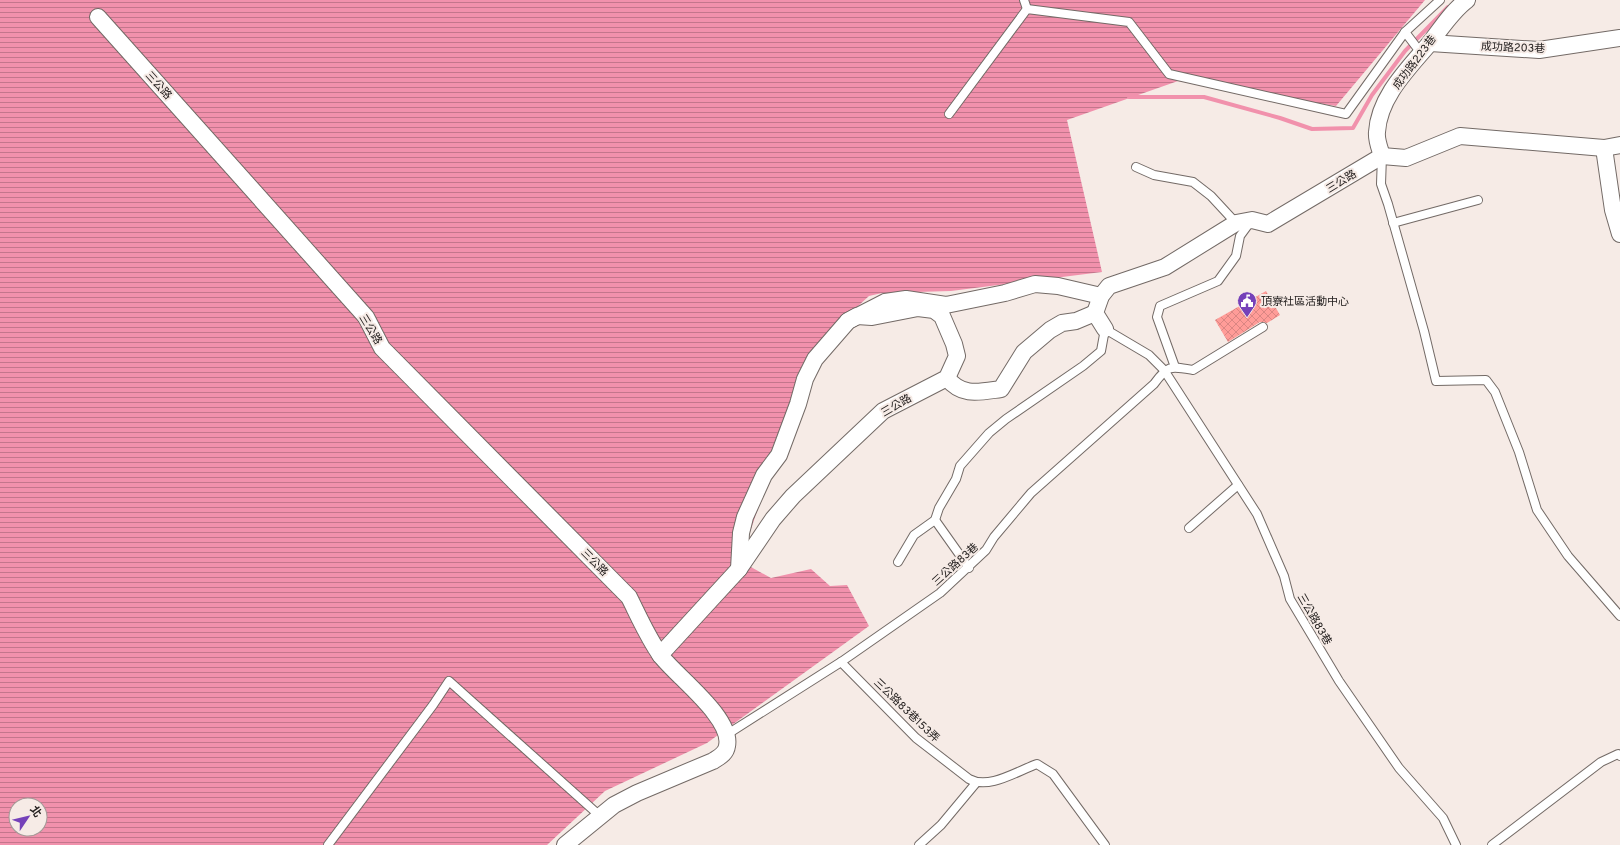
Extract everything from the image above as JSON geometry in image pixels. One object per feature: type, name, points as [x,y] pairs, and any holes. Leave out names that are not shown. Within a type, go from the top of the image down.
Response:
[{"type":"street","name":"成功路223巷","points":[[1382,156],[1377,133],[1386,102],[1407,69],[1441,27],[1467,0]]},
{"type":"street","name":"三公路","points":[[98,17],[366,318],[382,348],[624,592],[660,655],[707,703],[721,720],[726,735]]},
{"type":"street","name":"成功路203巷","points":[[1425,48],[1539,50],[1620,38]]},
{"type":"street","points":[[1382,156],[1406,158],[1460,136],[1604,148],[1620,145]]},
{"type":"street","points":[[1604,148],[1614,210],[1620,234]]},
{"type":"street","name":"三公路","points":[[1244,222],[1268,224],[1382,156]]},
{"type":"street","points":[[739,568],[741,533],[747,512],[764,475],[779,455],[796,410],[805,379],[815,359],[848,321],[857,316],[872,317],[918,308],[926,308],[939,312],[956,350],[957,356],[947,378],[954,387],[973,393],[1001,389],[1024,352],[1050,330],[1062,323],[1076,321],[1095,313],[1101,296],[1109,286],[1165,267],[1244,222]]},
{"type":"street","points":[[848,321],[885,302],[906,299],[946,305],[1005,294],[1036,284],[1058,286],[1101,296]]},
{"type":"street","points":[[1095,313],[1105,329]]},
{"type":"street","name":"三公路","points":[[660,655],[739,568],[773,519],[866,426],[883,411],[947,378]]},
{"type":"street","points":[[565,845],[614,806],[637,793],[713,761],[723,754],[727,746],[726,735]]},
{"type":"lane","points":[[1024,0],[1027,9]]},
{"type":"lane","points":[[1027,9],[1129,22],[1169,74],[1346,114],[1405,32],[1440,0]]},
{"type":"lane","points":[[949,114],[1027,9]]},
{"type":"lane","points":[[1405,32],[1425,48]]},
{"type":"lane","points":[[1382,156],[1381,184],[1436,381],[1486,380],[1495,392],[1519,452],[1537,510],[1568,556],[1620,616]]},
{"type":"lane","points":[[1136,166],[1154,174],[1194,182],[1244,222],[1236,256],[1218,281],[1160,306],[1157,317],[1175,367]]},
{"type":"lane","points":[[1393,223],[1478,200]]},
{"type":"lane","points":[[1164,370],[1175,367],[1193,370],[1263,327]]},
{"type":"lane","points":[[898,562],[914,535],[934,520],[939,508],[956,479],[960,466],[989,433],[1024,406],[1083,366],[1101,351],[1105,329]]},
{"type":"lane","name":"三公路83巷","points":[[1105,329],[1149,355],[1164,370],[1257,514],[1284,576],[1290,599],[1339,681],[1399,768],[1443,818],[1456,845]]},
{"type":"lane","name":"三公路83巷","points":[[726,735],[841,662],[940,593],[969,568],[986,550],[994,537],[1031,493],[1154,384],[1164,370]]},
{"type":"lane","points":[[1189,528],[1238,485]]},
{"type":"lane","points":[[934,520],[969,568]]},
{"type":"lane","name":"三公路83巷153弄","points":[[841,662],[916,738],[976,783]]},
{"type":"lane","points":[[328,845],[433,705],[449,681],[600,816]]},
{"type":"lane","points":[[1492,845],[1602,762],[1618,754],[1620,756]]},
{"type":"lane","points":[[919,845],[942,825],[976,783],[988,782],[1037,764],[1053,774],[1105,845]]},
{"type":"shaded area","points":[[0,0],[1425,0],[1336,106],[1178,81],[1067,120],[1102,272],[951,291],[882,293],[869,296],[822,339],[798,392],[740,561],[771,578],[811,569],[830,586],[847,585],[869,626],[707,743],[605,791],[547,845],[0,845]]},
{"type":"building","name":"頂寮社區活動中心","points":[[1266,291],[1280,315],[1267,323],[1260,322],[1228,342],[1215,320]]},
{"type":"waterway","points":[[1129,97],[1204,97],[1280,118],[1312,129],[1353,128],[1372,95],[1405,51],[1448,7]]},
{"type":"place","name":"頂寮社區活動中心","points":[[1247,318]]}]
